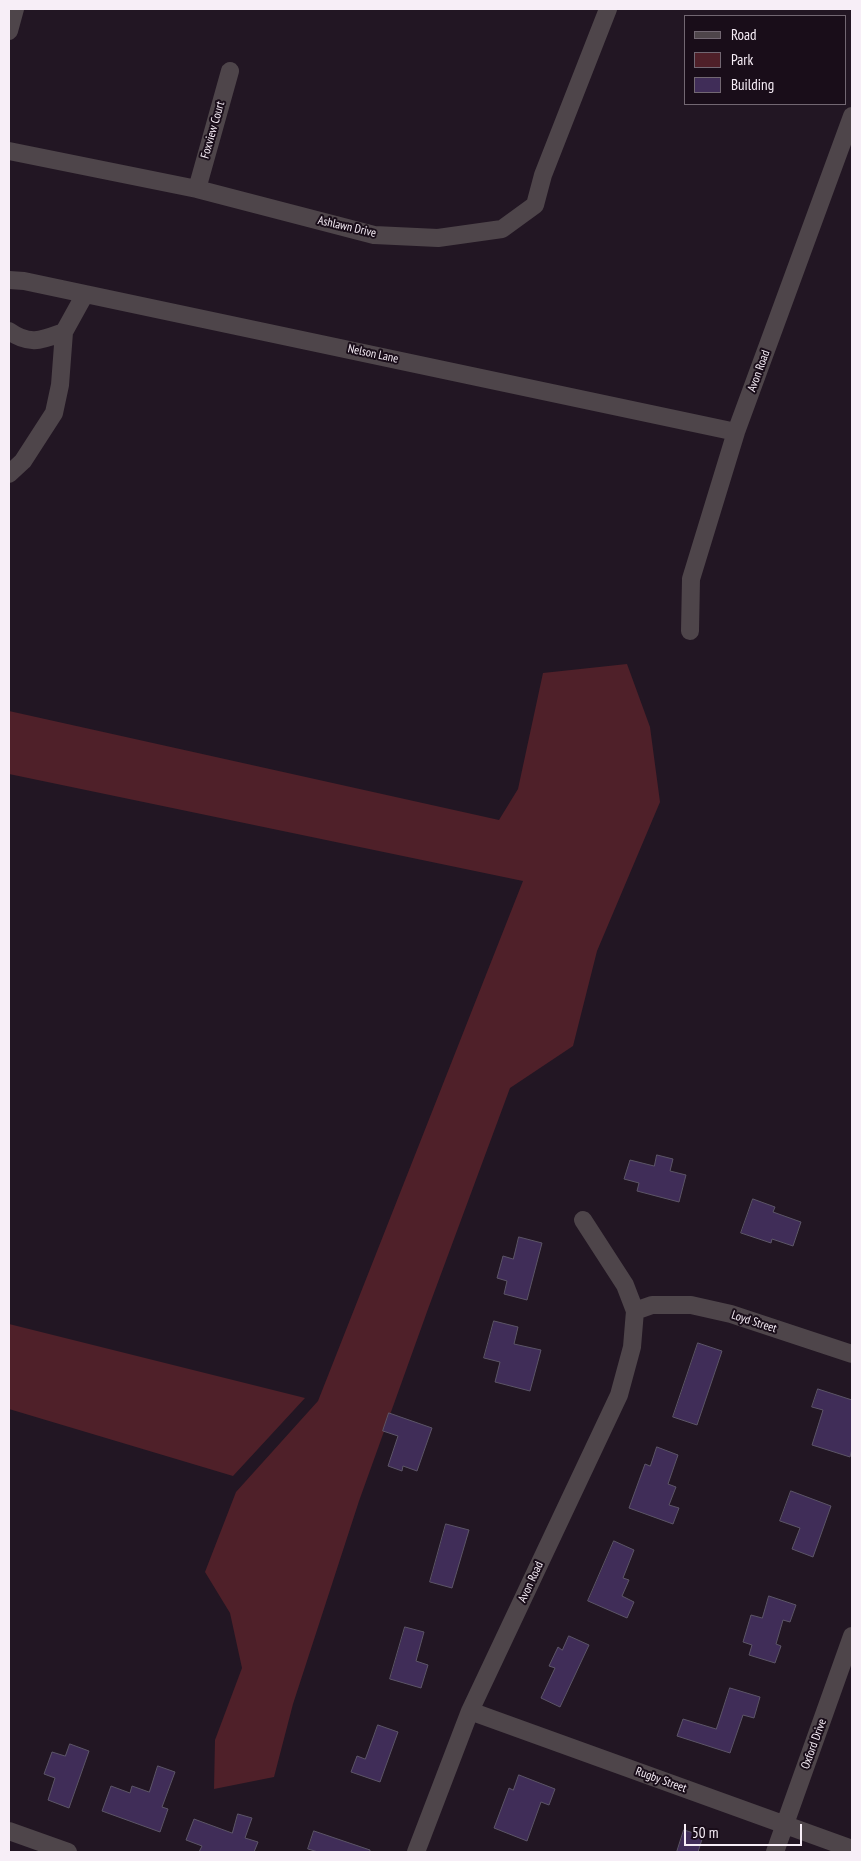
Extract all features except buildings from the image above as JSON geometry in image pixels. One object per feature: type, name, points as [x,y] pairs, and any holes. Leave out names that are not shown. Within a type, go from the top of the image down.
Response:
[{"type":"street","points":[[9,31],[15,9]]},
{"type":"street","name":"Ashlawn Drive","points":[[9,151],[196,190],[374,234],[438,238],[502,229],[535,205],[543,175],[608,9]]},
{"type":"street","name":"Foxview Court","points":[[196,190],[230,71]]},
{"type":"street","name":"Avon Road","points":[[690,631],[691,579],[736,432],[852,116]]},
{"type":"street","name":"Nelson Lane","points":[[9,280],[24,281],[736,432]]},
{"type":"street","points":[[9,474],[23,461],[54,413],[60,384],[64,332],[85,294]]},
{"type":"street","points":[[9,331],[20,339],[38,341],[64,332]]},
{"type":"street","name":"Avon Road","points":[[416,1852],[470,1711],[619,1395],[632,1347],[635,1311],[625,1286],[583,1220]]},
{"type":"street","name":"Loyd Street","points":[[635,1311],[652,1305],[691,1305],[731,1314],[852,1354]]},
{"type":"street","name":"Oxford Drive","points":[[775,1852],[852,1636]]},
{"type":"street","name":"Rugby Street","points":[[470,1711],[852,1849]]},
{"type":"street","points":[[9,1831],[68,1852]]},
{"type":"green space","points":[[627,664],[650,727],[660,802],[597,951],[573,1046],[510,1088],[359,1501],[293,1704],[274,1777],[214,1789],[215,1740],[242,1668],[230,1613],[205,1572],[236,1492],[318,1401],[523,881],[9,774],[9,711],[499,820],[518,789],[543,673]]},
{"type":"green space","points":[[9,1324],[305,1398],[233,1476],[9,1409]]}]
